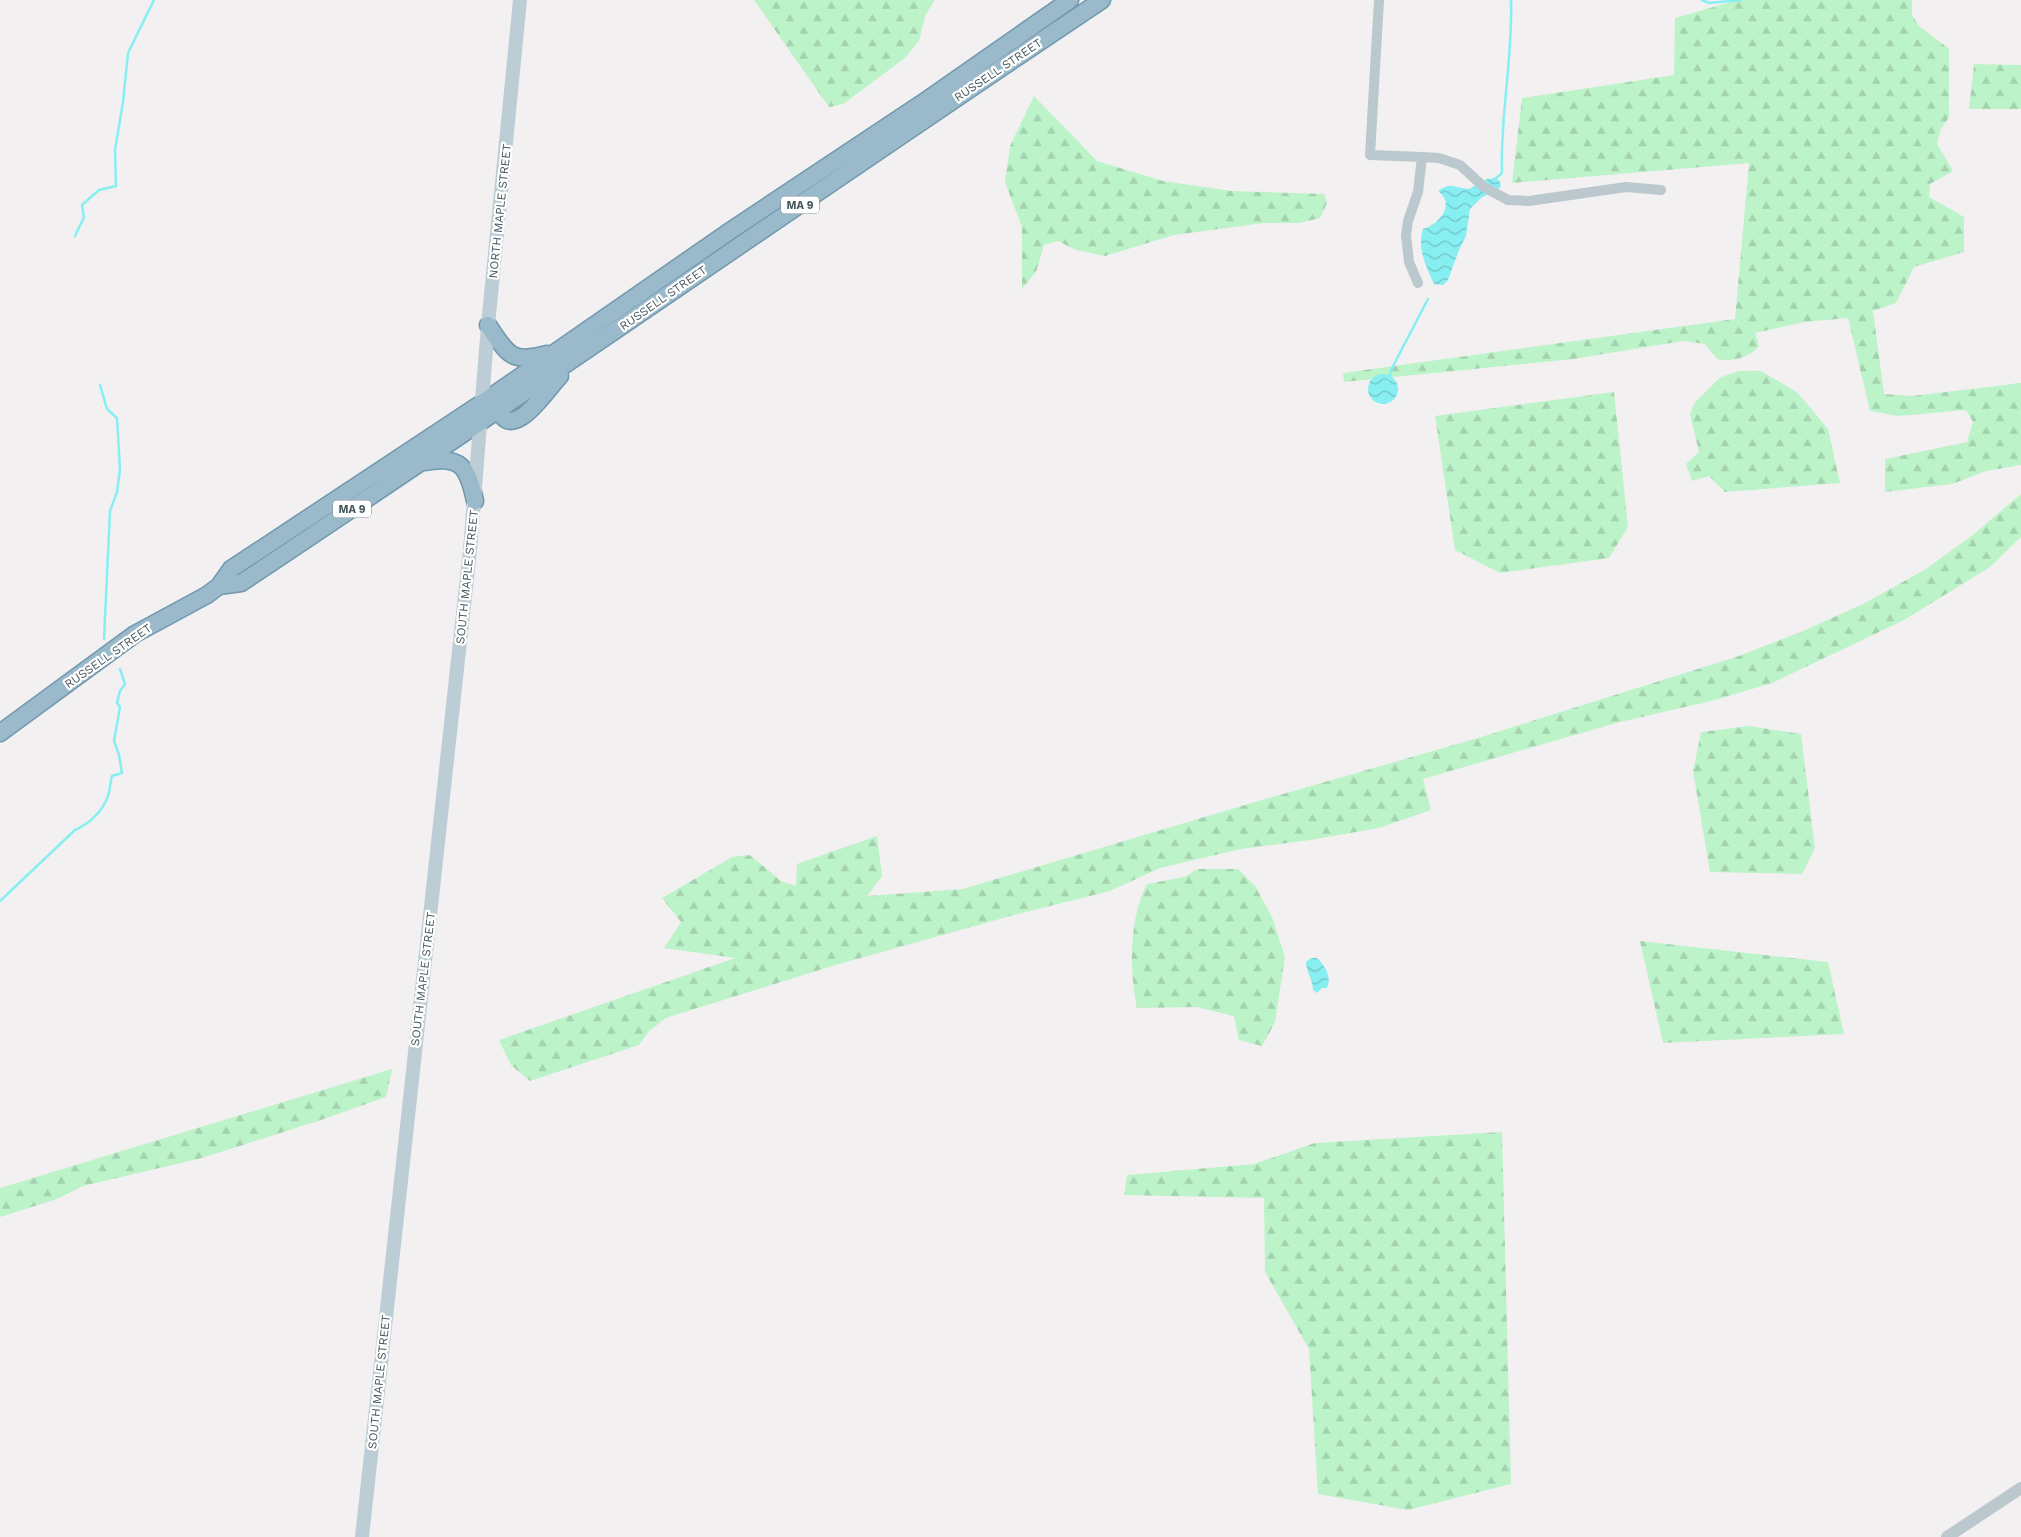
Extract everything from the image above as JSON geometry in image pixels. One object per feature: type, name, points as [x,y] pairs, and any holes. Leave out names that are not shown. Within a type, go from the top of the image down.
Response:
[{"type":"highway","name":"RUSSELL STREET","points":[[0,733],[135,634],[185,609],[219,586],[230,570],[559,351],[730,231],[921,104],[1070,0]]},
{"type":"highway","name":"RUSSELL STREET","points":[[219,586],[241,583],[423,462],[698,273],[1102,0]]},
{"type":"highway","points":[[488,325],[506,351],[516,357],[530,359],[559,351]]},
{"type":"highway","points":[[496,393],[498,410]]},
{"type":"highway","points":[[423,462],[442,458],[459,464],[471,482],[475,501]]},
{"type":"main road","name":"NORTH MAPLE STREET","points":[[481,421],[488,325],[520,0]]},
{"type":"main road","name":"SOUTH MAPLE STREET","points":[[362,1537],[475,501],[481,421]]},
{"type":"street","points":[[1379,0],[1370,155],[1422,157],[1452,161],[1460,165],[1484,187],[1508,200],[1529,201],[1626,187],[1661,190]]},
{"type":"street","points":[[1418,283],[1409,262],[1406,235],[1408,220],[1418,192],[1422,157]]},
{"type":"street","points":[[1947,1537],[2021,1488]]},
{"type":"green space","points":[[754,0],[935,0],[925,16],[919,41],[905,58],[843,104],[829,107]]},
{"type":"green space","points":[[1738,0],[1912,0],[1912,15],[1919,26],[1949,49],[1949,117],[1940,131],[1937,144],[1953,171],[1930,184],[1929,197],[1964,217],[1964,252],[1914,267],[1896,303],[1873,311],[1884,394],[1912,396],[2021,383],[2021,465],[1986,471],[1952,484],[1885,492],[1885,459],[1967,442],[1973,422],[1966,410],[1898,416],[1870,411],[1848,318],[1804,322],[1755,333],[1759,346],[1755,350],[1745,356],[1728,360],[1717,359],[1705,344],[1683,341],[1573,359],[1344,382],[1343,373],[1735,319],[1749,163],[1512,183],[1522,98],[1674,75],[1675,18]]},
{"type":"green space","points":[[1974,64],[2021,65],[2021,109],[1969,109]]},
{"type":"green space","points":[[1034,96],[1097,161],[1163,181],[1231,191],[1324,194],[1327,203],[1320,218],[1299,223],[1264,223],[1174,235],[1105,256],[1076,250],[1058,241],[1044,245],[1036,272],[1022,289],[1022,227],[1005,182],[1010,146]]},
{"type":"green space","points":[[1739,371],[1761,371],[1798,393],[1828,429],[1840,483],[1725,492],[1709,476],[1692,481],[1686,464],[1699,452],[1690,414],[1695,402],[1721,377]]},
{"type":"green space","points":[[1614,392],[1628,527],[1609,558],[1500,573],[1455,550],[1435,416]]},
{"type":"green space","points":[[2021,494],[2021,537],[1990,567],[1904,620],[1772,683],[1715,700],[1616,723],[1423,779],[1431,810],[1379,828],[1241,849],[1160,868],[1110,891],[1014,915],[832,966],[666,1018],[649,1031],[639,1045],[530,1081],[511,1065],[499,1040],[735,958],[664,948],[681,922],[662,898],[732,857],[750,855],[781,881],[796,886],[797,864],[877,836],[882,876],[867,896],[963,889],[1478,738],[1736,657],[1803,631],[1863,604],[1926,569],[1974,534]]},
{"type":"green space","points":[[1749,726],[1801,734],[1815,848],[1802,874],[1710,872],[1693,771],[1701,732]]},
{"type":"green space","points":[[1198,869],[1238,869],[1255,886],[1272,917],[1285,957],[1275,1022],[1262,1046],[1239,1040],[1234,1016],[1196,1007],[1137,1008],[1134,993],[1132,945],[1137,913],[1147,884],[1184,877]]},
{"type":"green space","points":[[1640,941],[1828,962],[1844,1034],[1663,1043]]},
{"type":"green space","points":[[392,1069],[386,1097],[202,1158],[83,1186],[57,1199],[0,1217],[0,1188]]},
{"type":"green space","points":[[1502,1132],[1511,1484],[1408,1510],[1318,1494],[1309,1349],[1265,1272],[1264,1198],[1124,1195],[1127,1175],[1254,1164],[1315,1143]]},
{"type":"water","points":[[1496,178],[1500,182],[1501,187],[1481,198],[1470,209],[1466,236],[1448,280],[1443,285],[1434,284],[1425,264],[1421,236],[1423,229],[1435,223],[1445,208],[1446,202],[1438,191],[1447,186],[1469,189],[1487,179]]},
{"type":"water","points":[[1383,374],[1394,378],[1398,389],[1394,400],[1383,404],[1372,400],[1368,389],[1372,378]]},
{"type":"water","points":[[1311,958],[1317,958],[1320,961],[1325,968],[1329,980],[1327,988],[1322,988],[1317,993],[1313,990],[1306,966],[1306,962]]},
{"type":"waterway","points":[[75,236],[84,217],[82,205],[99,190],[116,186],[115,150],[123,102],[128,53],[154,0]]},
{"type":"waterway","points":[[1494,180],[1502,173],[1511,0]]},
{"type":"waterway","points":[[1702,0],[1709,3],[1741,0]]},
{"type":"waterway","points":[[1389,379],[1392,368],[1428,299]]},
{"type":"waterway","points":[[100,385],[107,409],[117,418],[120,469],[117,492],[110,511],[104,639]]},
{"type":"waterway","points":[[0,901],[75,830],[95,816],[106,802],[112,776],[122,773],[114,741],[120,707],[117,703],[120,691],[125,684],[120,669]]}]
